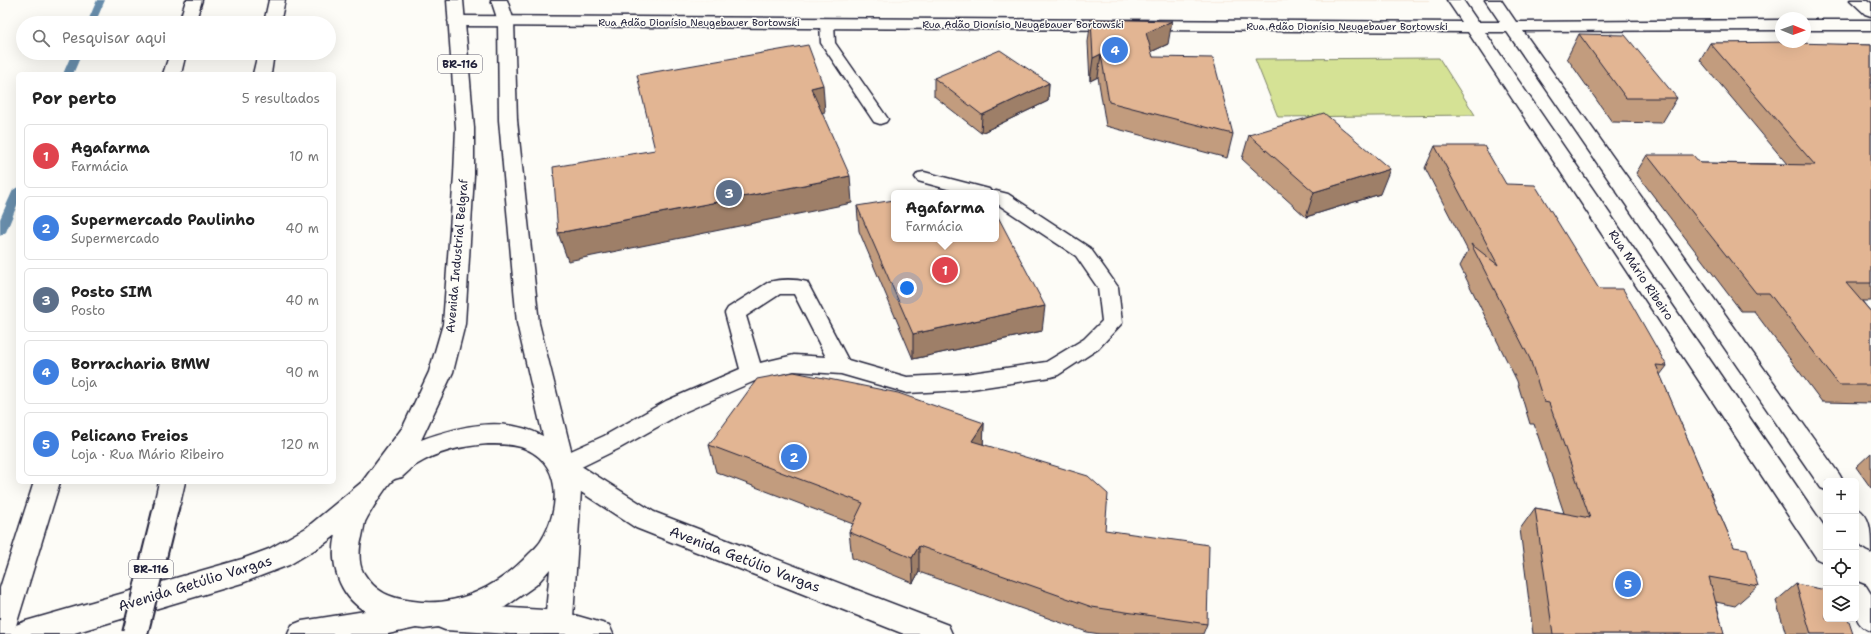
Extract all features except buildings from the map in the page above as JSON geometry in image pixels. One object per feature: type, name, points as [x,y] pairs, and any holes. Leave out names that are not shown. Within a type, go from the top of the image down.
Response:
[{"type":"main road","points":[[190,16],[194,0]]},
{"type":"main road","points":[[274,16],[277,0]]},
{"type":"main road","name":"Avenida Industrial Belgraf","points":[[371,490],[412,433],[441,372],[454,324],[464,175],[465,128],[456,21],[456,0]]},
{"type":"main road","points":[[499,0],[506,21],[508,120],[528,322],[561,466],[568,490],[565,520],[566,553],[559,629]]},
{"type":"main road","name":"Rua Mário Ribeiro","points":[[1455,0],[1474,26],[1823,546]]},
{"type":"main road","points":[[1493,0],[1513,26],[1828,478]]},
{"type":"main road","points":[[1858,0],[1871,11]]},
{"type":"main road","name":"Rua Adão Dionísio Neugebauer Bortowski","points":[[456,21],[1474,26],[1775,25]]},
{"type":"main road","points":[[1811,25],[1871,25]]},
{"type":"main road","points":[[173,72],[176,60]]},
{"type":"main road","points":[[262,72],[265,60]]},
{"type":"main road","points":[[561,466],[544,448],[520,436],[491,432],[458,436],[426,448],[396,466],[371,490],[353,518],[346,547],[349,574],[365,597],[390,612],[599,634]]},
{"type":"main road","name":"Avenida Getúlio Vargas","points":[[561,466],[645,520],[938,634]]},
{"type":"main road","points":[[0,632],[46,484]]},
{"type":"main road","name":"Avenida Getúlio Vargas","points":[[26,634],[242,571],[279,557],[315,536],[371,490]]},
{"type":"main road","name":"BR-116","points":[[135,634],[169,493]]},
{"type":"main road","points":[[302,634],[460,611],[495,598],[526,576],[550,550],[565,520]]},
{"type":"main road","points":[[1859,523],[1871,540]]},
{"type":"main road","points":[[1859,600],[1871,618]]},
{"type":"lane","points":[[828,23],[828,43],[880,119]]},
{"type":"lane","points":[[924,177],[972,190]]},
{"type":"lane","points":[[561,466],[612,442],[674,407],[752,373],[794,364],[841,366],[907,385],[965,382],[1050,370],[1091,344],[1112,323],[1108,287],[1083,252],[1002,198],[999,198]]},
{"type":"lane","points":[[752,373],[735,313],[776,287],[800,287],[841,366]]},
{"type":"shaded area","points":[[584,0],[1429,0],[1429,1]]},
{"type":"green space","points":[[1439,58],[1475,115],[1278,117],[1255,59]]},
{"type":"waterway","points":[[94,16],[101,0]]},
{"type":"waterway","points":[[69,72],[74,60]]},
{"type":"waterway","points":[[0,232],[16,195]]},
{"type":"place","name":"Borracharia BMW","points":[[1115,50]]},
{"type":"place","name":"Posto SIM","points":[[729,193]]},
{"type":"place","name":"Agafarma","points":[[945,270]]},
{"type":"place","name":"Supermercado Paulinho","points":[[794,457]]},
{"type":"place","name":"Pelicano Freios","points":[[1628,584]]}]
